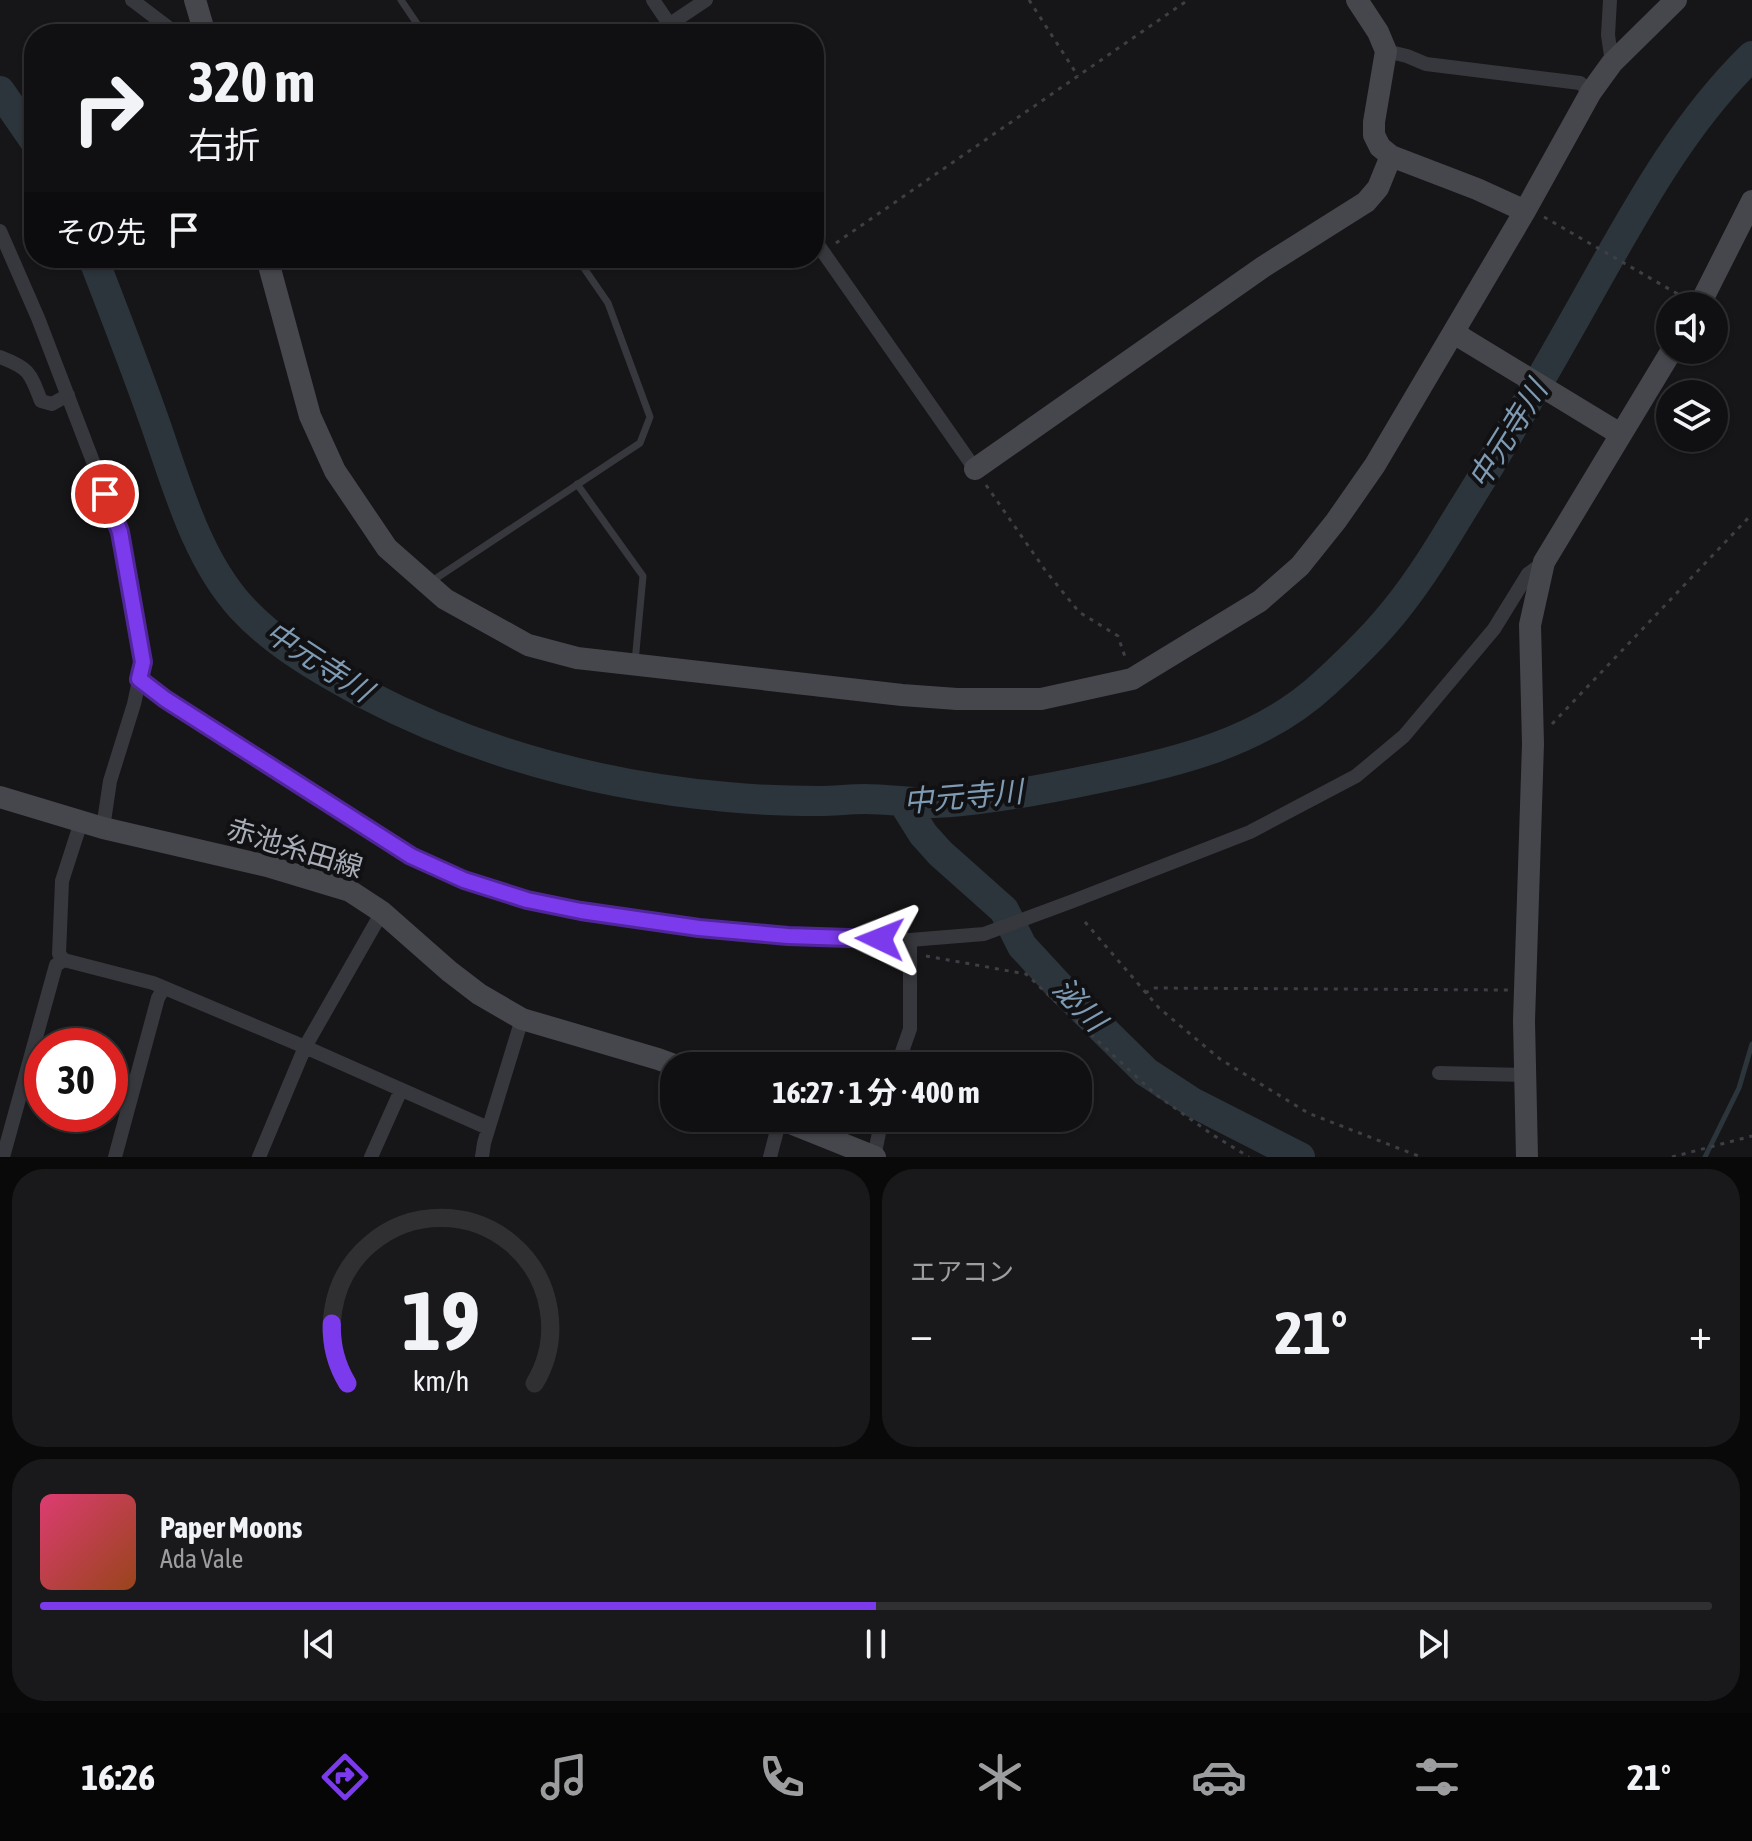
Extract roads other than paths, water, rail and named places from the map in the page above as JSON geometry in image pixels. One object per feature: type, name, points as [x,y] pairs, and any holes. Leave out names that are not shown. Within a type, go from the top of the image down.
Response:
[{"type":"street","points":[[132,0],[164,24]]},
{"type":"street","points":[[195,0],[202,24]]},
{"type":"street","points":[[653,0],[670,24]]},
{"type":"street","points":[[679,24],[706,0]]},
{"type":"street","points":[[1357,0],[1378,32],[1386,51],[1374,122],[1374,135],[1380,147],[1391,156],[1531,212]]},
{"type":"street","points":[[1610,0],[1608,35],[1612,63]]},
{"type":"street","points":[[270,268],[310,416],[335,471],[387,548],[445,599],[528,645],[577,658],[902,695],[957,699],[1041,699],[1132,679],[1260,601],[1300,566],[1375,465],[1459,334],[1531,212],[1591,92],[1612,63],[1676,0]]},
{"type":"street","points":[[1386,51],[1426,64],[1580,83],[1591,92]]},
{"type":"street","points":[[824,253],[975,469],[1263,267],[1366,202],[1378,188],[1391,156]]},
{"type":"street","points":[[1700,292],[1752,201]]},
{"type":"street","points":[[0,231],[38,318],[120,532],[143,662],[134,704],[110,781],[103,828]]},
{"type":"street","points":[[1459,334],[1615,432]]},
{"type":"street","points":[[0,357],[22,365],[32,377],[41,401],[52,404],[68,395]]},
{"type":"street","points":[[1527,1157],[1525,990],[1533,744],[1530,625],[1544,562],[1615,432],[1662,364]]},
{"type":"street","points":[[139,679],[165,699],[411,856],[464,880],[527,900],[581,911],[699,928],[910,947],[984,934],[1073,901],[1250,832],[1356,776],[1404,736],[1494,629],[1528,574],[1544,562]]},
{"type":"street","name":"赤池糸田線","points":[[0,797],[103,828],[267,866],[350,891],[382,912],[479,994],[522,1019],[660,1060]]},
{"type":"street","points":[[81,822],[62,881],[59,954],[64,960],[164,988],[488,1128]]},
{"type":"street","points":[[259,1157],[305,1047],[382,912]]},
{"type":"street","points":[[902,1052],[910,1029],[910,947]]},
{"type":"street","points":[[3,1157],[56,965],[64,960]]},
{"type":"street","points":[[115,1157],[158,998],[164,988]]},
{"type":"street","points":[[482,1157],[522,1019]]},
{"type":"street","points":[[1439,1073],[1525,1075]]},
{"type":"street","points":[[371,1157],[401,1090]]},
{"type":"street","points":[[770,1157],[776,1132]]},
{"type":"street","points":[[812,1132],[875,1157],[879,1132]]},
{"type":"lane","points":[[401,0],[417,24]]},
{"type":"lane","points":[[428,584],[640,443],[650,417],[608,303],[584,268]]},
{"type":"lane","points":[[577,484],[643,576],[635,665]]},
{"type":"waterway","name":"中元寺川","points":[[97,268],[199,543],[225,587],[241,607],[283,644],[314,665],[363,693],[450,733],[586,775],[680,792],[750,799],[874,799],[934,803],[969,800],[1125,773],[1217,747],[1274,721],[1344,665],[1372,638],[1423,573],[1513,427],[1666,164],[1706,107],[1752,56]]},
{"type":"waterway","name":"中元寺川","points":[[0,91],[24,126]]},
{"type":"waterway","name":"泌川","points":[[903,802],[923,834],[940,853],[1004,910],[1022,946],[1146,1072],[1192,1102],[1300,1157]]},
{"type":"waterway","points":[[1705,1157],[1739,1088],[1752,1044]]}]
